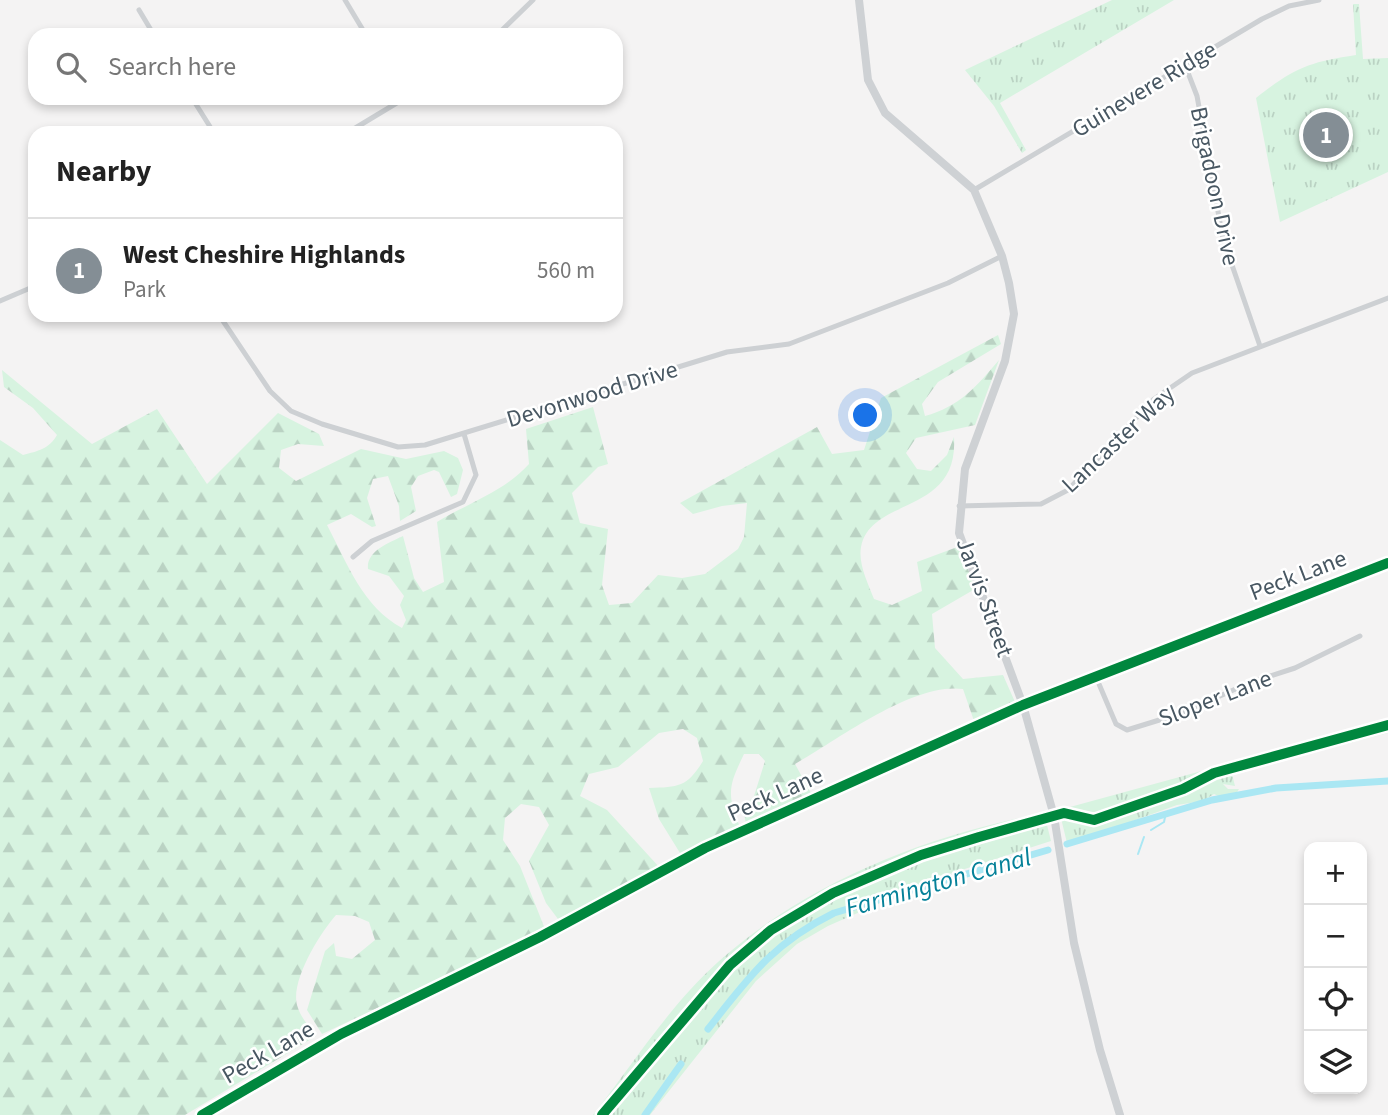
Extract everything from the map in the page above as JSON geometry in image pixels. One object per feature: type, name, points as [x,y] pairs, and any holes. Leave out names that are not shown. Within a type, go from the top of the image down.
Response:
[{"type":"street","points":[[345,0],[362,28]]},
{"type":"street","points":[[505,28],[533,0]]},
{"type":"street","name":"Jarvis Street","points":[[859,0],[868,80],[885,113],[974,190],[1002,256],[1014,314],[1006,361],[965,469],[959,506],[959,533],[1023,705],[1054,816],[1074,943],[1100,1051],[1119,1115]]},
{"type":"street","name":"Guinevere Ridge","points":[[974,190],[1289,5],[1319,0]]},
{"type":"street","points":[[139,10],[150,28]]},
{"type":"street","name":"Brigadoon Drive","points":[[1185,65],[1197,96],[1223,239],[1260,346]]},
{"type":"street","points":[[196,105],[210,126]]},
{"type":"street","points":[[358,126],[393,105]]},
{"type":"street","name":"Devonwood Drive","points":[[224,322],[270,391],[291,411],[322,425],[398,447],[425,445],[727,352],[789,344],[948,284],[1002,256]]},
{"type":"street","points":[[0,301],[28,289]]},
{"type":"street","name":"Lancaster Way","points":[[959,506],[1041,504],[1068,490],[1154,399],[1192,373],[1388,298]]},
{"type":"street","points":[[353,557],[372,541],[463,502],[470,495],[476,475],[464,434]]},
{"type":"street","name":"Peck Lane","points":[[202,1115],[341,1034],[530,942],[705,848],[1023,705],[1388,563]]},
{"type":"street","name":"Sloper Lane","points":[[1096,677],[1116,723],[1127,730],[1182,713],[1249,683],[1295,668],[1360,636]]},
{"type":"green space","points":[[1112,0],[1174,0],[1000,103],[1026,150],[1022,153],[994,106],[965,70]]},
{"type":"green space","points":[[1353,4],[1359,4],[1363,59],[1388,58],[1388,172],[1280,222],[1256,98],[1303,68],[1326,60],[1356,55]]},
{"type":"green space","points":[[998,335],[1001,344],[938,382],[922,404],[925,416],[948,407],[975,387],[999,360],[975,425],[916,438],[906,453],[917,469],[931,471],[947,455],[954,437],[952,462],[943,480],[929,493],[880,519],[868,531],[860,553],[874,599],[892,605],[922,591],[917,562],[960,546],[975,589],[932,614],[935,648],[963,679],[1003,675],[1015,702],[974,721],[963,689],[943,689],[899,703],[795,764],[811,793],[746,824],[743,808],[754,796],[765,761],[759,754],[744,754],[731,790],[740,827],[680,853],[659,819],[649,788],[675,786],[687,781],[703,761],[697,738],[683,729],[659,733],[618,767],[589,774],[580,796],[607,810],[660,868],[558,919],[546,903],[529,861],[549,825],[539,807],[521,804],[505,818],[503,840],[520,866],[545,929],[322,1034],[307,1010],[325,951],[334,943],[336,956],[352,959],[375,940],[369,922],[355,916],[336,915],[314,946],[297,986],[298,1008],[316,1036],[185,1115],[0,1115],[0,440],[23,455],[47,446],[57,435],[33,408],[4,387],[2,370],[92,444],[157,409],[207,484],[278,413],[319,434],[324,446],[298,444],[281,450],[279,468],[296,481],[361,449],[406,459],[444,451],[458,458],[463,470],[457,494],[451,497],[439,472],[434,470],[418,476],[411,487],[416,511],[400,521],[399,506],[388,476],[373,479],[367,498],[376,526],[372,527],[351,514],[327,525],[366,596],[388,619],[402,628],[406,620],[400,605],[404,596],[389,576],[368,569],[371,557],[380,548],[403,536],[414,578],[423,592],[444,582],[437,522],[498,489],[529,464],[526,429],[593,407],[608,464],[598,467],[572,493],[580,523],[608,529],[602,585],[609,605],[632,603],[658,575],[682,578],[705,574],[738,549],[744,537],[747,503],[693,514],[680,503],[817,427],[832,454],[864,450],[881,398]]},
{"type":"green space","points":[[1388,720],[1388,733],[1232,774],[1235,786],[1223,784],[1228,789],[1239,789],[1236,794],[1227,794],[1223,798],[1214,794],[1203,801],[1177,805],[1105,831],[1100,836],[1067,843],[1059,810]]},
{"type":"green space","points":[[1044,813],[1051,841],[937,878],[828,926],[797,944],[756,981],[650,1115],[593,1115],[668,1016],[700,979],[753,934],[790,908],[871,866],[913,849],[1000,822]]},
{"type":"waterway","name":"Farmington Canal","points":[[1067,844],[1212,800],[1276,788],[1388,781]]},
{"type":"waterway","points":[[1151,830],[1164,822],[1166,812]]},
{"type":"waterway","points":[[1138,854],[1144,837]]},
{"type":"waterway","name":"Farmington Canal","points":[[708,1029],[763,963],[794,936],[813,924],[834,913],[1048,850]]},
{"type":"waterway","name":"Farmington Canal","points":[[645,1115],[681,1064]]},
{"type":"cycle path","points":[[202,1115],[341,1034],[540,937],[705,848],[1023,705],[1388,563]]},
{"type":"cycle path","points":[[602,1115],[730,965],[771,930],[833,893],[921,855],[979,837],[1064,813],[1094,820],[1183,789],[1214,773],[1388,725]]},
{"type":"place","name":"West Cheshire Highlands","points":[[1326,135]]}]
